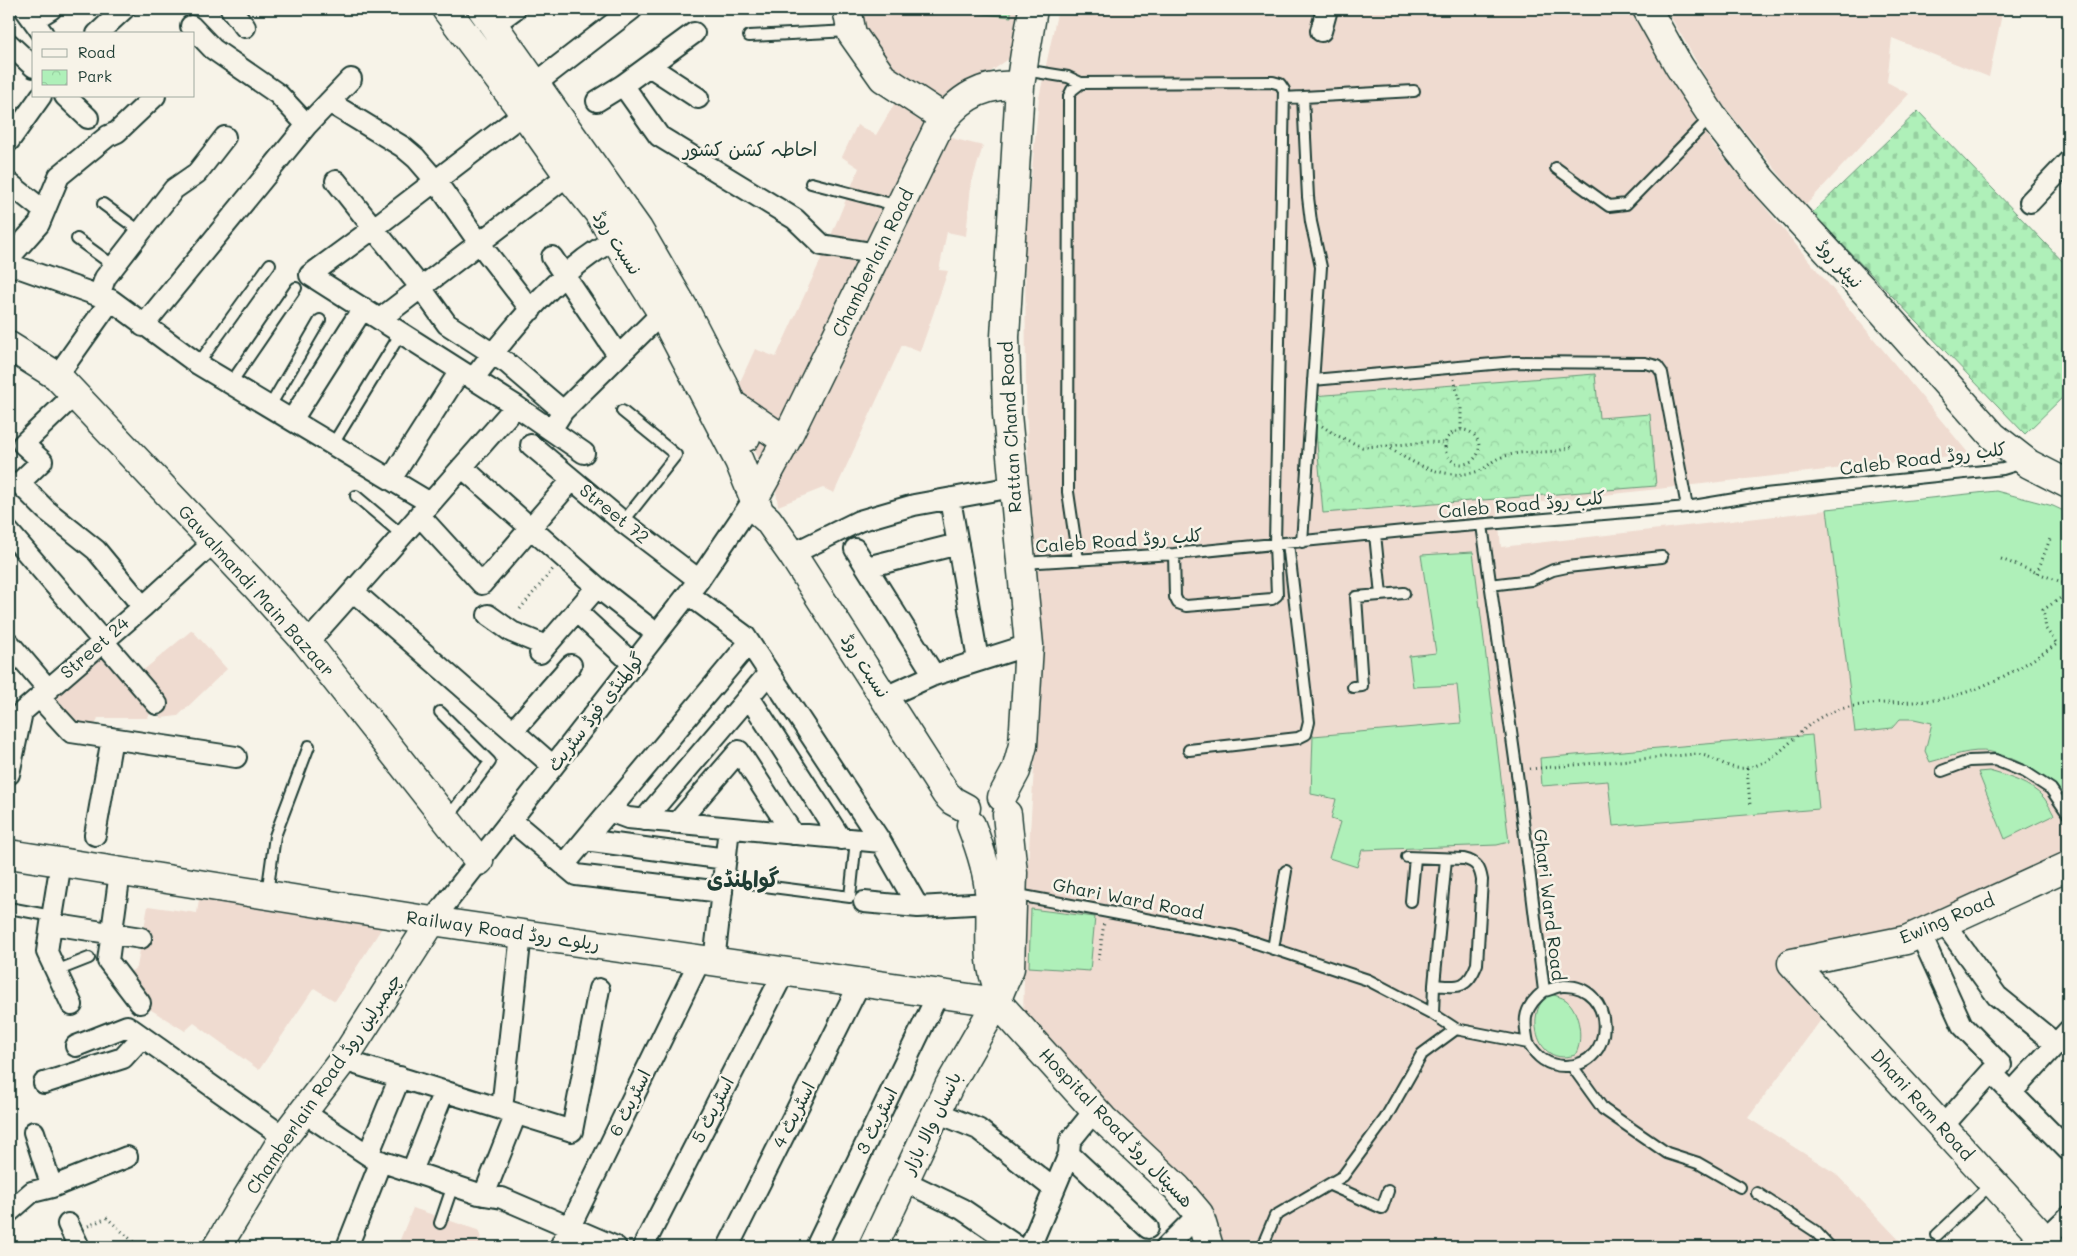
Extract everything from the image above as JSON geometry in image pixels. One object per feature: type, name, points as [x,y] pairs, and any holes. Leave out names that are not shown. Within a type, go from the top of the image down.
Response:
[{"type":"main road","name":"نسبت روڈ","points":[[446,9],[568,175],[598,212],[627,234],[662,313],[739,461],[792,554],[886,697],[946,794],[968,816]]},
{"type":"main road","name":"Rattan Chand Road","points":[[1005,805],[1023,745],[1029,645],[1007,414],[1005,337],[1024,63],[1033,9]]},
{"type":"main road","name":"نیپئر روڈ","points":[[1647,9],[1679,66],[1712,116],[1762,180],[1868,295],[1993,436],[2020,458],[2068,484]]},
{"type":"main road","name":"نسبت روڈ","points":[[487,17],[535,84],[627,234],[686,312],[723,384],[745,433],[761,501]]},
{"type":"main road","points":[[849,20],[868,60],[883,78],[944,118]]},
{"type":"main road","name":"Chamberlain Road","points":[[761,501],[786,441],[944,118],[961,102],[983,88],[1008,85],[1024,63]]},
{"type":"main road","name":"Gawalmandi Main Bazaar","points":[[10,348],[65,385],[215,541],[307,644],[479,861]]},
{"type":"main road","points":[[730,403],[786,441]]},
{"type":"main road","points":[[998,997],[1010,968],[1001,899],[984,861],[968,816],[970,797],[980,790],[992,790],[1005,805],[1012,855],[1001,899]]},
{"type":"main road","name":"Railway Road ریلوے روڈ","points":[[9,854],[432,921],[707,961],[938,994],[998,997]]},
{"type":"main road","name":"Ewing Road","points":[[1792,964],[1906,940],[2067,868]]},
{"type":"main road","name":"Chamberlain Road چیمبرلین روڈ","points":[[217,1247],[284,1137],[302,1111],[343,1060],[432,921]]},
{"type":"main road","name":"Dhani Ram Road","points":[[1792,964],[1992,1182],[2044,1245]]},
{"type":"main road","name":"Hospital Road ھسپتال روڈ","points":[[998,997],[1095,1110],[1177,1188],[1199,1214],[1210,1247]]},
{"type":"main road","name":"بانساں والا بازار","points":[[873,1247],[949,1086],[998,997]]},
{"type":"street","points":[[33,21],[51,9]]},
{"type":"street","points":[[231,9],[245,27]]},
{"type":"street","points":[[487,17],[515,9]]},
{"type":"street","points":[[535,84],[632,9]]},
{"type":"street","points":[[1321,31],[1328,9]]},
{"type":"street","points":[[99,32],[116,16]]},
{"type":"street","points":[[191,26],[213,49],[278,94],[307,125]]},
{"type":"street","points":[[597,101],[623,85],[694,33]]},
{"type":"street","points":[[9,44],[32,65]]},
{"type":"street","points":[[649,66],[698,98]]},
{"type":"street","points":[[143,326],[307,125],[351,80]]},
{"type":"street","points":[[623,85],[659,136],[795,219],[822,245],[878,254]]},
{"type":"street","points":[[9,141],[40,98]]},
{"type":"street","points":[[67,98],[88,118]]},
{"type":"street","points":[[9,258],[39,224],[59,176],[108,136],[117,132],[153,98]]},
{"type":"street","points":[[329,102],[408,151],[435,180],[480,244],[531,310]]},
{"type":"street","points":[[524,113],[310,275],[516,406],[584,452]]},
{"type":"street","points":[[143,607],[96,550],[46,510],[19,483],[42,461],[23,444],[65,385],[105,298],[104,278],[174,190],[197,173],[224,137]]},
{"type":"street","points":[[2030,202],[2068,162]]},
{"type":"street","points":[[380,319],[568,175]]},
{"type":"street","points":[[336,181],[421,288],[447,324],[507,363],[563,410]]},
{"type":"street","points":[[9,183],[44,211]]},
{"type":"street","points":[[392,479],[467,375],[492,354],[564,275],[627,234]]},
{"type":"street","points":[[552,257],[618,355]]},
{"type":"street","points":[[9,264],[105,298],[198,364],[392,479],[425,509],[482,584],[572,480]]},
{"type":"street","points":[[292,420],[363,308]]},
{"type":"street","points":[[551,431],[563,410],[662,313]]},
{"type":"street","points":[[307,644],[516,406]]},
{"type":"street","name":"Street 72","points":[[531,445],[623,522],[745,636],[881,842],[918,907]]},
{"type":"street","points":[[462,467],[597,587],[657,634]]},
{"type":"street","points":[[792,554],[859,521],[914,505],[1014,487]]},
{"type":"street","points":[[950,499],[978,660]]},
{"type":"street","name":"گوالمنڈی فوڈ سٹریٹ","points":[[432,921],[761,501]]},
{"type":"street","points":[[9,532],[157,704]]},
{"type":"street","name":"Street 24","points":[[10,766],[22,712],[143,607],[215,541]]},
{"type":"street","points":[[867,567],[958,544]]},
{"type":"street","points":[[855,549],[934,675]]},
{"type":"street","points":[[488,615],[512,632],[543,649],[597,587]]},
{"type":"street","points":[[354,592],[553,766]]},
{"type":"street","points":[[576,611],[634,664]]},
{"type":"street","points":[[9,643],[72,732],[236,757]]},
{"type":"street","points":[[564,865],[749,643]]},
{"type":"street","points":[[886,697],[934,675],[1029,645]]},
{"type":"street","points":[[513,731],[571,665]]},
{"type":"street","points":[[644,820],[769,673]]},
{"type":"street","points":[[749,697],[849,839]]},
{"type":"street","points":[[95,835],[112,738]]},
{"type":"street","points":[[677,823],[738,751],[793,834]]},
{"type":"street","points":[[609,811],[628,818],[644,820],[881,842]]},
{"type":"street","points":[[511,820],[576,875],[722,892]]},
{"type":"street","name":"اسٹریٹ 6","points":[[560,1247],[707,961],[722,892],[729,828]]},
{"type":"street","points":[[585,840],[726,859]]},
{"type":"street","points":[[61,862],[47,952],[72,1005]]},
{"type":"street","points":[[120,872],[110,932],[108,961],[140,1003]]},
{"type":"street","points":[[864,902],[918,907],[1001,899]]},
{"type":"street","points":[[52,920],[141,938]]},
{"type":"street","points":[[1932,928],[1996,996],[2062,1038],[2011,1093]]},
{"type":"street","points":[[1932,928],[1962,1024],[2001,1065],[1992,1072],[1942,1127]]},
{"type":"street","points":[[484,1195],[509,1112],[521,934]]},
{"type":"street","name":"اسٹریٹ 5","points":[[643,1247],[784,972]]},
{"type":"street","name":"اسٹریٹ 4","points":[[728,1247],[860,983]]},
{"type":"street","points":[[343,1060],[572,1131],[598,989]]},
{"type":"street","name":"اسٹریٹ 3","points":[[816,1247],[938,994]]},
{"type":"street","points":[[76,1046],[127,1026],[284,1137]]},
{"type":"street","points":[[44,1083],[123,1058],[142,1036]]},
{"type":"street","points":[[1992,1072],[2068,1150]]},
{"type":"street","points":[[346,1247],[400,1077]]},
{"type":"street","points":[[412,1171],[444,1091]]},
{"type":"street","points":[[1030,1247],[1069,1154],[1070,1141],[1095,1110]]},
{"type":"street","points":[[302,1111],[375,1158],[484,1195],[502,1198],[616,1247]]},
{"type":"street","points":[[936,1112],[978,1129],[1054,1189]]},
{"type":"street","points":[[34,1132],[52,1187]]},
{"type":"street","points":[[1069,1154],[1148,1228]]},
{"type":"street","points":[[9,1212],[32,1192],[52,1187],[127,1157]]},
{"type":"street","points":[[904,1181],[962,1209],[1018,1247]]},
{"type":"street","points":[[1166,1247],[1199,1214]]},
{"type":"street","points":[[2044,1245],[2068,1217]]},
{"type":"street","points":[[68,1224],[79,1247]]},
{"type":"lane","points":[[749,36],[849,20]]},
{"type":"lane","points":[[1024,63],[1081,83],[1272,82],[1280,84],[1284,90],[1275,544],[1277,595],[1272,599],[1186,606],[1178,603],[1175,597],[1174,554]]},
{"type":"lane","points":[[1078,560],[1068,492],[1068,102],[1072,90],[1081,83]]},
{"type":"lane","points":[[1284,98],[1414,90]]},
{"type":"lane","points":[[1302,542],[1321,268],[1310,214],[1303,97]]},
{"type":"lane","points":[[1556,168],[1609,206],[1626,204],[1712,116]]},
{"type":"lane","points":[[811,183],[900,207]]},
{"type":"lane","points":[[103,204],[141,232]]},
{"type":"lane","points":[[77,239],[114,266]]},
{"type":"lane","points":[[198,364],[270,264]]},
{"type":"lane","points":[[231,383],[296,288]]},
{"type":"lane","points":[[270,406],[320,320]]},
{"type":"lane","points":[[333,444],[401,333]]},
{"type":"lane","points":[[1313,380],[1516,362],[1646,363],[1656,366],[1662,373],[1687,506]]},
{"type":"lane","points":[[622,412],[676,455],[623,522]]},
{"type":"lane","name":"Caleb Road کلب روڈ","points":[[1021,564],[1174,554],[1687,506],[1765,494],[2003,468],[2013,466],[2020,458]]},
{"type":"lane","points":[[356,496],[402,534]]},
{"type":"lane","name":"Ghari Ward Road","points":[[1001,899],[1105,912],[1228,934],[1368,980],[1433,1014],[1456,1029],[1528,1043],[1524,1023],[1527,1012],[1536,998],[1544,991],[1517,770],[1482,525]]},
{"type":"lane","points":[[1375,534],[1381,595]]},
{"type":"lane","points":[[1189,750],[1298,738],[1306,734],[1309,722],[1288,543]]},
{"type":"lane","points":[[1490,585],[1531,580],[1553,570],[1567,567],[1662,557]]},
{"type":"lane","points":[[1353,687],[1362,686],[1356,597],[1404,593]]},
{"type":"lane","points":[[440,712],[490,762],[446,820]]},
{"type":"lane","points":[[267,895],[275,836],[309,746]]},
{"type":"lane","points":[[1942,771],[1969,762],[1995,760],[2025,772],[2051,789],[2068,814]]},
{"type":"lane","points":[[756,885],[850,897],[849,839]]},
{"type":"lane","points":[[1411,901],[1411,858],[1471,861],[1478,866],[1482,880],[1478,964],[1473,975],[1465,985],[1458,987],[1434,985]]},
{"type":"lane","points":[[1433,1014],[1446,859]]},
{"type":"lane","points":[[1273,950],[1286,871]]},
{"type":"lane","points":[[9,908],[52,920]]},
{"type":"lane","points":[[56,971],[89,958]]},
{"type":"lane","points":[[1528,1043],[1536,1056],[1547,1063],[1558,1066],[1572,1066],[1589,1059],[1601,1045],[1606,1025],[1599,1005],[1593,997],[1583,990],[1563,986],[1544,991]]},
{"type":"lane","points":[[1262,1247],[1275,1216],[1343,1176],[1385,1119],[1422,1054],[1456,1029]]},
{"type":"lane","points":[[1572,1066],[1603,1109],[1667,1153],[1698,1163],[1740,1186]]},
{"type":"lane","points":[[1936,1235],[1992,1182]]},
{"type":"lane","points":[[440,1223],[453,1185]]},
{"type":"lane","points":[[1330,1185],[1382,1208],[1388,1191]]},
{"type":"lane","points":[[1757,1193],[1815,1231],[1830,1247]]},
{"type":"path","points":[[1453,367],[1456,394],[1461,407],[1461,430]]},
{"type":"path","points":[[1310,416],[1334,434],[1362,447],[1427,442],[1446,443]]},
{"type":"path","points":[[1461,430],[1472,433],[1479,444],[1476,457],[1465,463],[1452,460],[1446,449],[1446,443],[1454,432],[1461,430]]},
{"type":"path","points":[[1387,446],[1400,456],[1425,467],[1460,475],[1480,471],[1497,459],[1519,453],[1564,450],[1573,446]]},
{"type":"path","points":[[2037,573],[2050,539]]},
{"type":"path","points":[[520,609],[563,557]]},
{"type":"path","points":[[2001,559],[2064,583],[2068,588]]},
{"type":"path","points":[[1517,770],[1696,754],[1706,755],[1738,769],[1763,764],[1776,756],[1812,722],[1842,708],[1939,699],[1994,682],[2030,662],[2056,644],[2046,629],[2043,610],[2068,593]]},
{"type":"path","points":[[1747,768],[1750,805]]},
{"type":"path","points":[[1099,960],[1105,912]]},
{"type":"path","points":[[107,1218],[139,1247]]},
{"type":"shaded area","points":[[855,9],[1023,9],[1020,51],[936,110],[938,128],[955,139],[983,146],[971,185],[966,236],[947,232],[939,270],[948,271],[920,352],[902,345],[834,493],[823,488],[778,506],[776,491],[730,404],[755,349],[776,357],[823,255],[859,168],[842,157],[857,125],[876,135],[902,91],[883,72]]},
{"type":"shaded area","points":[[1058,9],[1291,9],[1331,19],[1335,9],[1636,9],[1711,142],[1969,454],[1497,507],[1501,547],[1996,491],[2053,506],[2068,513],[2068,859],[1901,935],[1785,961],[1829,1009],[1748,1118],[1835,1173],[1906,1247],[1221,1247],[1102,1101],[1023,1019],[1026,897],[1037,719],[1026,396],[1025,239],[1039,98]]},
{"type":"shaded area","points":[[1666,9],[2003,9],[1989,77],[1892,38],[1887,82],[1909,94],[1805,206],[1717,97]]},
{"type":"shaded area","points":[[192,630],[227,669],[178,716],[161,718],[157,705],[147,718],[98,718],[91,735],[39,698],[103,641],[134,678]]},
{"type":"shaded area","points":[[201,885],[390,915],[335,1001],[314,988],[259,1070],[194,1023],[185,1031],[140,1003],[121,979],[137,967],[148,906],[197,913]]},
{"type":"shaded area","points":[[413,1208],[480,1231],[481,1247],[397,1247]]},
{"type":"green space","points":[[940,9],[1011,9],[1011,17]]},
{"type":"green space","points":[[1918,111],[2068,267],[2068,392],[2025,434],[1812,213]]},
{"type":"green space","points":[[1595,374],[1599,418],[1650,414],[1656,486],[1323,513],[1313,396]]},
{"type":"green space","points":[[1996,491],[2053,506],[2068,513],[2068,803],[2044,778],[2024,765],[2002,755],[1976,751],[1930,762],[1925,751],[1932,723],[1914,719],[1900,719],[1892,728],[1855,732],[1827,509]]},
{"type":"green space","points":[[1473,552],[1509,842],[1497,845],[1362,850],[1357,867],[1329,858],[1340,822],[1331,819],[1336,799],[1311,794],[1313,736],[1461,723],[1457,685],[1413,687],[1409,656],[1436,653],[1421,555]]},
{"type":"green space","points":[[1812,735],[1819,809],[1613,826],[1608,781],[1542,786],[1540,758]]},
{"type":"green space","points":[[1989,771],[2011,778],[2032,788],[2044,798],[2054,815],[2005,839],[1978,772]]},
{"type":"green space","points":[[1031,909],[1095,917],[1090,971],[1029,967]]},
{"type":"green space","points":[[1551,994],[1566,1000],[1575,1011],[1580,1034],[1578,1049],[1575,1055],[1561,1057],[1549,1053],[1537,1034],[1536,1021],[1538,1010],[1543,1000]]},
{"type":"district","name":"احاطہ کشن کشور","points":[[750,149]]},
{"type":"district","name":"گوالمنڈی","points":[[743,879]]}]
